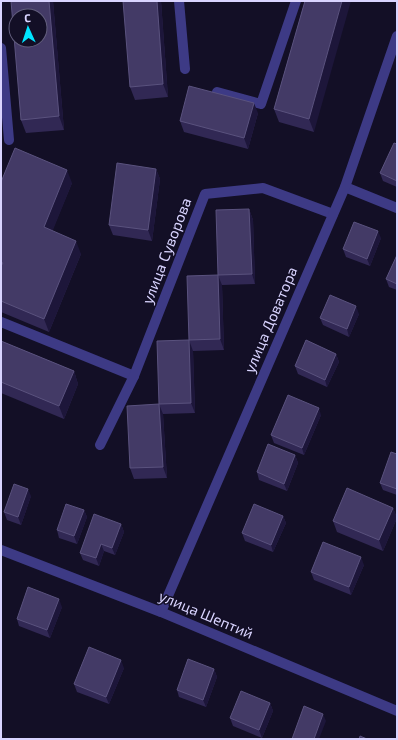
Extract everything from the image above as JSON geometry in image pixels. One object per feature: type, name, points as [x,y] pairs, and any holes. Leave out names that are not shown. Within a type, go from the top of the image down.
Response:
[{"type":"street","points":[[179,1],[185,69]]},
{"type":"street","points":[[217,92],[262,104],[296,1]]},
{"type":"street","name":"улица Доватора","points":[[162,612],[345,187],[397,36]]},
{"type":"street","points":[[1,48],[9,140]]},
{"type":"street","points":[[345,187],[397,208]]},
{"type":"street","name":"улица Суворова","points":[[100,445],[134,376],[205,194],[263,188],[333,214]]},
{"type":"street","points":[[1,322],[134,376]]},
{"type":"street","name":"улица Шептий","points":[[1,550],[162,612],[397,711]]},
{"type":"building","points":[[11,1],[49,1],[59,116],[21,120],[15,48],[48,48],[48,8],[12,8]]},
{"type":"building","points":[[123,1],[157,1],[163,84],[130,87]]},
{"type":"building","points":[[305,1],[342,1],[309,119],[274,109]]},
{"type":"building","points":[[189,86],[254,103],[244,138],[180,121]]},
{"type":"building","points":[[394,143],[397,144],[397,181],[380,173]]},
{"type":"building","points":[[15,148],[67,170],[44,227],[76,241],[44,319],[1,301],[1,266],[3,263],[1,262],[1,182]]},
{"type":"building","points":[[117,163],[156,169],[148,230],[109,225]]},
{"type":"building","points":[[249,209],[252,274],[218,275],[216,210]]},
{"type":"building","points":[[354,222],[378,231],[367,259],[343,249]]},
{"type":"building","points":[[397,255],[397,284],[386,279]]},
{"type":"building","points":[[218,275],[220,339],[189,340],[187,276]]},
{"type":"building","points":[[330,295],[356,306],[347,329],[320,318]]},
{"type":"building","points":[[189,340],[191,403],[159,404],[157,341]]},
{"type":"building","points":[[306,340],[336,354],[325,380],[295,366]]},
{"type":"building","points":[[1,341],[74,371],[59,406],[1,382]]},
{"type":"building","points":[[288,395],[319,408],[302,448],[271,435]]},
{"type":"building","points":[[159,404],[163,467],[130,468],[127,406]]},
{"type":"building","points":[[268,444],[295,455],[284,484],[257,472]]},
{"type":"building","points":[[391,452],[397,454],[397,489],[380,483]]},
{"type":"building","points":[[14,484],[28,489],[18,517],[4,512]]},
{"type":"building","points":[[347,488],[393,508],[379,540],[333,521]]},
{"type":"building","points":[[66,504],[84,510],[74,536],[57,530]]},
{"type":"building","points":[[254,504],[283,516],[271,545],[242,533]]},
{"type":"building","points":[[94,514],[121,524],[112,548],[101,544],[96,558],[80,553]]},
{"type":"building","points":[[323,542],[361,557],[349,587],[311,572]]},
{"type":"building","points":[[28,587],[59,599],[47,630],[17,619]]},
{"type":"building","points":[[89,647],[121,660],[106,697],[74,684]]},
{"type":"building","points":[[188,659],[214,669],[203,700],[177,690]]},
{"type":"building","points":[[241,691],[270,703],[259,730],[230,718]]},
{"type":"building","points":[[304,706],[323,714],[314,739],[292,739]]},
{"type":"building","points":[[360,736],[367,739],[359,739]]}]
